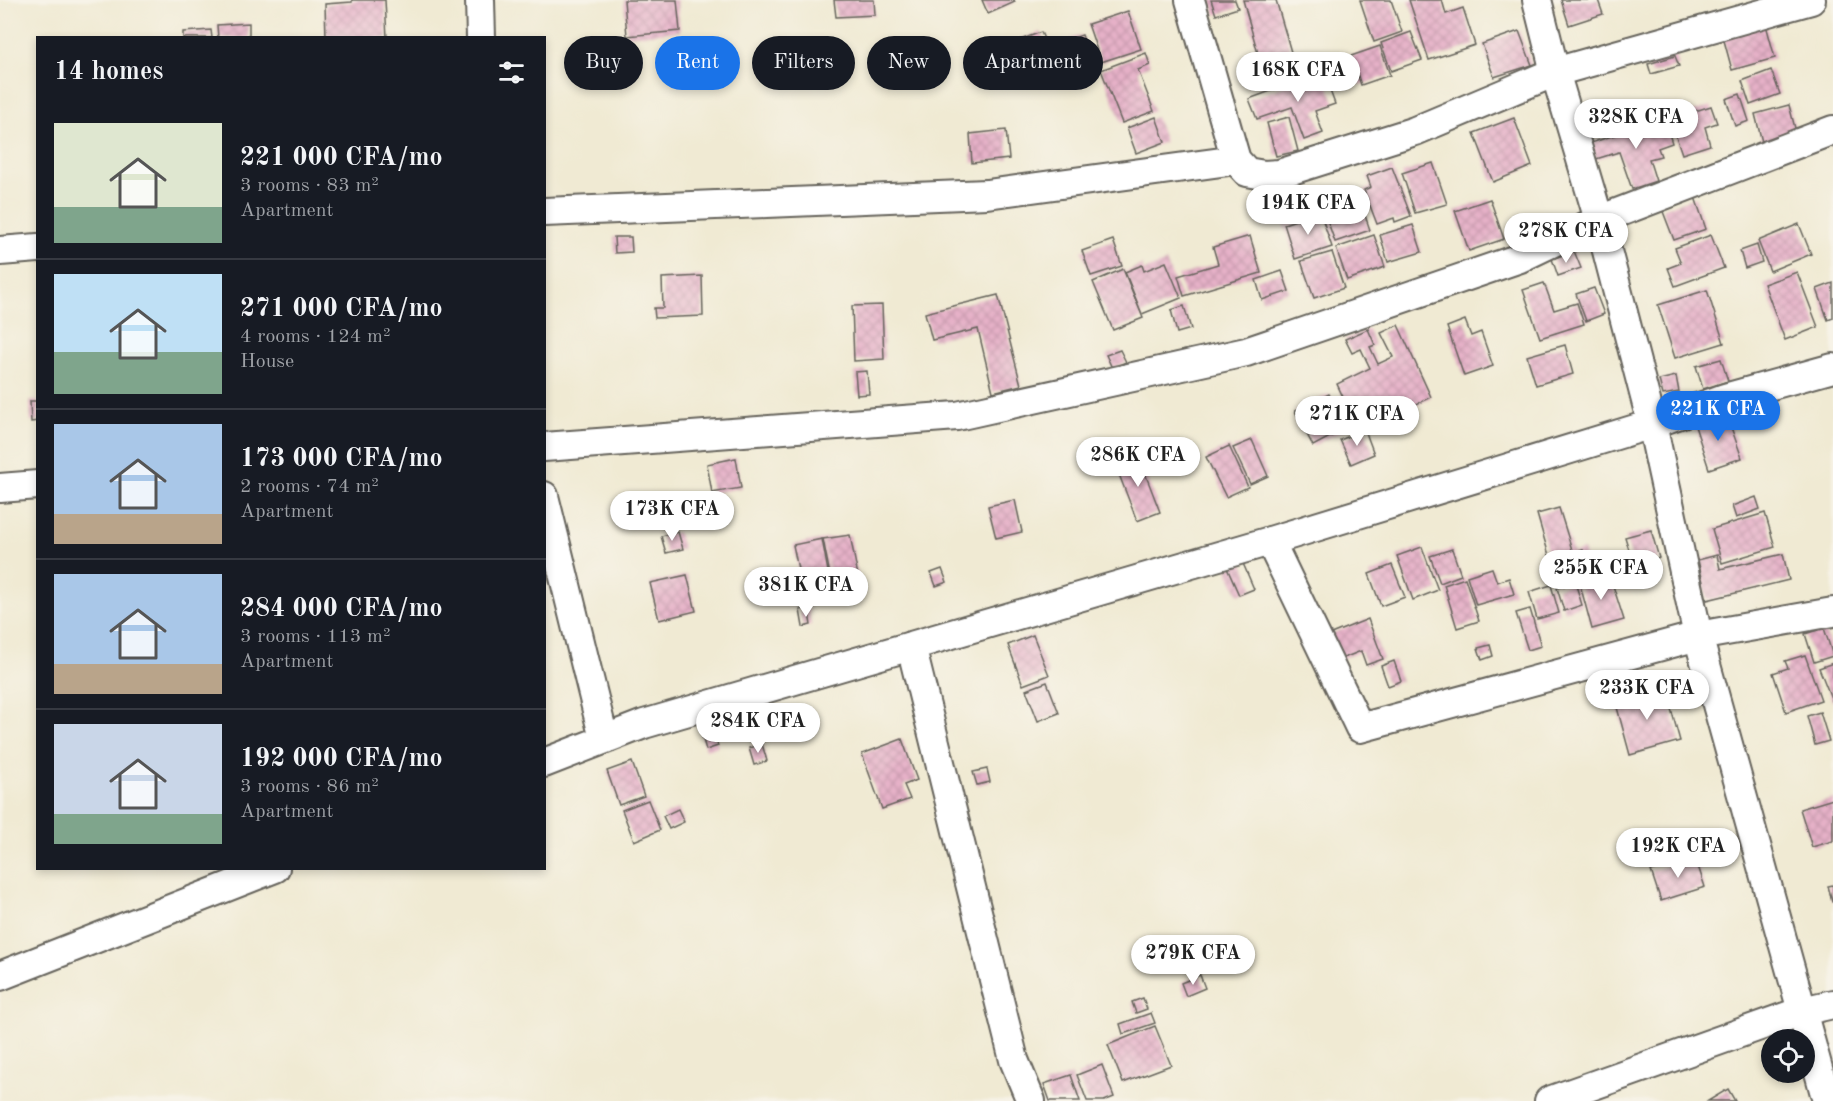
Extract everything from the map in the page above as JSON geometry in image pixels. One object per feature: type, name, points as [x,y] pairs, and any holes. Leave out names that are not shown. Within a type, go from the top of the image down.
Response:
[{"type":"street","points":[[480,0],[481,36]]},
{"type":"street","points":[[1190,0],[1236,160],[1247,172],[1264,175],[1279,174],[1415,131],[1555,72],[1811,0]]},
{"type":"street","points":[[1537,0],[1555,72],[1599,220],[1652,424],[1698,636],[1827,1101]]},
{"type":"street","points":[[546,447],[957,416],[1246,352],[1520,258],[1599,220],[1833,130]]},
{"type":"street","points":[[546,212],[987,194],[1236,160]]},
{"type":"street","points":[[0,251],[36,248]]},
{"type":"street","points":[[546,762],[644,724],[1270,541],[1652,424],[1725,398],[1833,368]]},
{"type":"street","points":[[0,488],[36,485]]},
{"type":"street","points":[[546,504],[604,739]]},
{"type":"street","points":[[1270,541],[1360,728],[1698,636],[1833,612]]},
{"type":"street","points":[[911,646],[1014,1060],[1031,1101]]},
{"type":"street","points":[[0,976],[270,870]]},
{"type":"street","points":[[1549,1101],[1802,1011],[1833,1004]]},
{"type":"building","points":[[352,0],[385,0],[387,36],[326,36],[325,4],[352,2]]},
{"type":"building","points":[[624,0],[677,0],[680,31],[627,36]]},
{"type":"building","points":[[834,0],[874,0],[875,15],[836,17]]},
{"type":"building","points":[[982,0],[1014,0],[1015,2],[988,14]]},
{"type":"building","points":[[1211,0],[1235,0],[1238,8],[1216,15]]},
{"type":"building","points":[[1243,0],[1276,0],[1297,73],[1266,82]]},
{"type":"building","points":[[1360,0],[1391,0],[1402,32],[1374,42]]},
{"type":"building","points":[[1409,0],[1442,0],[1446,14],[1463,8],[1475,45],[1429,60]]},
{"type":"building","points":[[1561,0],[1598,0],[1603,14],[1569,25]]},
{"type":"building","points":[[1128,11],[1141,49],[1103,61],[1103,36],[1092,36],[1088,24]]},
{"type":"building","points":[[1765,21],[1775,58],[1732,70],[1722,33]]},
{"type":"building","points":[[249,23],[249,36],[218,36],[217,25]]},
{"type":"building","points":[[211,30],[212,36],[183,36],[183,32]]},
{"type":"building","points":[[1519,31],[1532,65],[1494,77],[1482,44]]},
{"type":"building","points":[[1041,32],[1043,36],[1031,36]]},
{"type":"building","points":[[1411,32],[1422,60],[1391,71],[1381,43]]},
{"type":"building","points":[[1380,46],[1390,75],[1361,85],[1351,56]]},
{"type":"building","points":[[1146,53],[1150,65],[1138,70],[1154,111],[1122,123],[1103,75],[1103,69]]},
{"type":"building","points":[[1675,56],[1679,66],[1651,74],[1648,64]]},
{"type":"building","points":[[1771,70],[1780,94],[1750,105],[1742,81]]},
{"type":"building","points":[[1323,72],[1335,104],[1315,111],[1323,133],[1304,140],[1292,107],[1257,119],[1249,99]]},
{"type":"building","points":[[1740,94],[1749,121],[1735,126],[1726,99]]},
{"type":"building","points":[[1789,105],[1796,132],[1762,142],[1755,114]]},
{"type":"building","points":[[1711,106],[1717,123],[1705,127],[1710,145],[1682,154],[1670,119]]},
{"type":"building","points":[[1156,117],[1165,142],[1136,153],[1127,128]]},
{"type":"building","points":[[1289,117],[1298,151],[1276,156],[1267,123]]},
{"type":"building","points":[[1514,118],[1532,166],[1493,182],[1474,133]]},
{"type":"building","points":[[1664,118],[1672,143],[1658,148],[1661,156],[1649,159],[1656,181],[1632,189],[1619,152],[1596,159],[1591,143]]},
{"type":"building","points":[[1006,130],[1009,159],[972,163],[970,134]]},
{"type":"building","points":[[1433,163],[1447,204],[1415,213],[1402,173]]},
{"type":"building","points":[[1392,167],[1411,216],[1395,222],[1394,218],[1377,224],[1364,190],[1371,187],[1367,176]]},
{"type":"building","points":[[1695,197],[1706,229],[1674,240],[1662,209]]},
{"type":"building","points":[[1359,198],[1370,230],[1335,242],[1324,211]]},
{"type":"building","points":[[1490,199],[1504,239],[1469,251],[1455,211]]},
{"type":"building","points":[[1320,212],[1332,247],[1295,259],[1284,224]]},
{"type":"building","points":[[1799,224],[1811,254],[1770,271],[1758,241]]},
{"type":"building","points":[[1413,225],[1422,252],[1388,262],[1380,235]]},
{"type":"building","points":[[1374,235],[1385,267],[1347,280],[1336,248]]},
{"type":"building","points":[[1711,235],[1724,268],[1675,286],[1668,268],[1681,263],[1675,248]]},
{"type":"building","points":[[1250,236],[1261,273],[1184,296],[1178,276],[1218,264],[1213,247]]},
{"type":"building","points":[[614,237],[631,237],[632,252],[615,253]]},
{"type":"building","points":[[1113,240],[1122,266],[1091,276],[1082,251]]},
{"type":"building","points":[[1757,245],[1762,262],[1745,268],[1740,251]]},
{"type":"building","points":[[1574,251],[1581,268],[1558,276],[1552,259]]},
{"type":"building","points":[[1332,252],[1344,288],[1314,298],[1301,261]]},
{"type":"building","points":[[1166,262],[1181,298],[1142,314],[1125,272],[1142,265],[1144,271]]},
{"type":"building","points":[[1123,269],[1143,318],[1113,330],[1093,282]]},
{"type":"building","points":[[1282,271],[1289,291],[1262,300],[1256,280]]},
{"type":"building","points":[[1797,272],[1818,327],[1785,340],[1764,284]]},
{"type":"building","points":[[702,276],[703,316],[655,318],[654,308],[663,308],[662,278]]},
{"type":"building","points":[[1544,283],[1554,310],[1577,303],[1584,324],[1540,338],[1523,290]]},
{"type":"building","points":[[1833,283],[1833,318],[1828,320],[1817,289]]},
{"type":"building","points":[[1594,288],[1604,314],[1586,321],[1576,294]]},
{"type":"building","points":[[1707,290],[1724,343],[1675,358],[1658,305]]},
{"type":"building","points":[[998,295],[1021,385],[993,392],[978,329],[932,340],[925,313]]},
{"type":"building","points":[[882,305],[884,359],[854,361],[852,306]]},
{"type":"building","points":[[1184,306],[1191,329],[1177,333],[1171,310]]},
{"type":"building","points":[[1465,320],[1471,336],[1481,332],[1493,366],[1464,376],[1447,327]]},
{"type":"building","points":[[1398,325],[1431,397],[1390,417],[1387,411],[1356,425],[1337,384],[1370,368],[1361,349],[1352,353],[1345,339],[1368,329],[1375,345],[1370,347],[1378,364],[1393,357],[1381,333]]},
{"type":"building","points":[[1565,345],[1573,374],[1536,385],[1527,356]]},
{"type":"building","points":[[1120,350],[1126,362],[1112,368],[1106,355]]},
{"type":"building","points":[[1721,359],[1728,381],[1703,389],[1696,366]]},
{"type":"building","points":[[867,371],[869,394],[857,395],[855,372]]},
{"type":"building","points":[[1676,376],[1679,392],[1663,395],[1659,380]]},
{"type":"building","points":[[1329,394],[1347,428],[1313,446],[1295,411]]},
{"type":"building","points":[[30,401],[36,401],[36,421],[31,422]]},
{"type":"building","points":[[1727,416],[1742,458],[1709,469],[1695,426]]},
{"type":"building","points":[[1365,430],[1374,454],[1351,464],[1340,440]]},
{"type":"building","points":[[1252,440],[1268,476],[1250,484],[1233,448]]},
{"type":"building","points":[[1229,446],[1248,487],[1226,497],[1206,457]]},
{"type":"building","points":[[1138,455],[1160,512],[1137,521],[1115,464]]},
{"type":"building","points":[[736,458],[741,488],[712,493],[707,464]]},
{"type":"building","points":[[1756,497],[1760,509],[1736,518],[1732,506]]},
{"type":"building","points":[[1015,500],[1022,532],[996,538],[988,506]]},
{"type":"building","points":[[1559,508],[1573,553],[1583,550],[1590,574],[1557,583],[1537,514]]},
{"type":"building","points":[[1765,513],[1775,547],[1722,563],[1712,529]]},
{"type":"building","points":[[1651,530],[1659,558],[1634,566],[1625,537]]},
{"type":"building","points":[[678,532],[683,549],[666,553],[661,536]]},
{"type":"building","points":[[850,535],[858,576],[831,580],[823,539]]},
{"type":"building","points":[[822,539],[831,588],[803,593],[793,545]]},
{"type":"building","points":[[1422,547],[1438,590],[1413,600],[1397,556]]},
{"type":"building","points":[[1452,549],[1461,575],[1440,583],[1430,556]]},
{"type":"building","points":[[1783,554],[1789,580],[1707,600],[1698,560],[1717,555],[1720,569]]},
{"type":"building","points":[[1242,561],[1254,589],[1239,595],[1227,568]]},
{"type":"building","points":[[1392,565],[1405,597],[1381,606],[1369,574]]},
{"type":"building","points":[[1492,568],[1497,582],[1509,578],[1514,594],[1476,605],[1467,576]]},
{"type":"building","points":[[942,569],[947,582],[936,586],[931,573]]},
{"type":"building","points":[[1609,573],[1624,620],[1592,629],[1579,581]]},
{"type":"building","points":[[687,575],[696,611],[659,620],[650,583]]},
{"type":"building","points":[[1465,578],[1479,621],[1457,628],[1444,585]]},
{"type":"building","points":[[1575,582],[1582,605],[1564,611],[1557,588]]},
{"type":"building","points":[[1551,585],[1559,613],[1537,619],[1529,592]]},
{"type":"building","points":[[808,608],[811,625],[803,627],[800,610]]},
{"type":"building","points":[[1530,609],[1541,646],[1528,650],[1516,613]]},
{"type":"building","points":[[1368,619],[1383,659],[1366,665],[1361,651],[1336,661],[1326,636]]},
{"type":"building","points":[[1824,628],[1833,656],[1814,662],[1805,634]]},
{"type":"building","points":[[1033,635],[1049,675],[1023,685],[1008,645]]},
{"type":"building","points":[[1490,645],[1493,656],[1482,660],[1478,648]]},
{"type":"building","points":[[1805,655],[1821,700],[1786,712],[1773,673],[1788,668],[1785,661]]},
{"type":"building","points":[[1394,661],[1401,681],[1388,686],[1381,666]]},
{"type":"building","points":[[1833,663],[1833,703],[1819,668]]},
{"type":"building","points":[[1047,682],[1059,713],[1038,721],[1026,690]]},
{"type":"building","points":[[1665,687],[1680,741],[1630,755],[1615,700]]},
{"type":"building","points":[[1820,712],[1829,741],[1815,745],[1807,716]]},
{"type":"building","points":[[713,729],[718,746],[706,750],[701,733]]},
{"type":"building","points":[[902,739],[917,780],[904,785],[910,799],[882,809],[862,754]]},
{"type":"building","points":[[762,744],[767,761],[754,765],[749,748]]},
{"type":"building","points":[[632,762],[644,796],[619,805],[607,771]]},
{"type":"building","points":[[987,769],[990,782],[977,785],[973,772]]},
{"type":"building","points":[[1833,799],[1833,841],[1812,847],[1800,809]]},
{"type":"building","points":[[648,800],[660,830],[634,841],[622,810]]},
{"type":"building","points":[[678,809],[684,822],[669,829],[663,816]]},
{"type":"building","points":[[1695,857],[1705,887],[1661,901],[1651,871]]},
{"type":"building","points":[[1833,885],[1833,901],[1832,901],[1828,886]]},
{"type":"building","points":[[1200,975],[1205,988],[1186,996],[1181,983]]},
{"type":"building","points":[[1143,998],[1147,1009],[1136,1013],[1132,1002]]},
{"type":"building","points":[[1151,1013],[1155,1023],[1123,1034],[1120,1024]]},
{"type":"building","points":[[1155,1026],[1171,1065],[1123,1083],[1108,1045]]},
{"type":"building","points":[[1102,1065],[1114,1097],[1104,1101],[1087,1101],[1077,1075]]},
{"type":"building","points":[[1071,1075],[1080,1101],[1050,1101],[1044,1084]]},
{"type":"building","points":[[1728,1089],[1735,1101],[1708,1101]]}]
